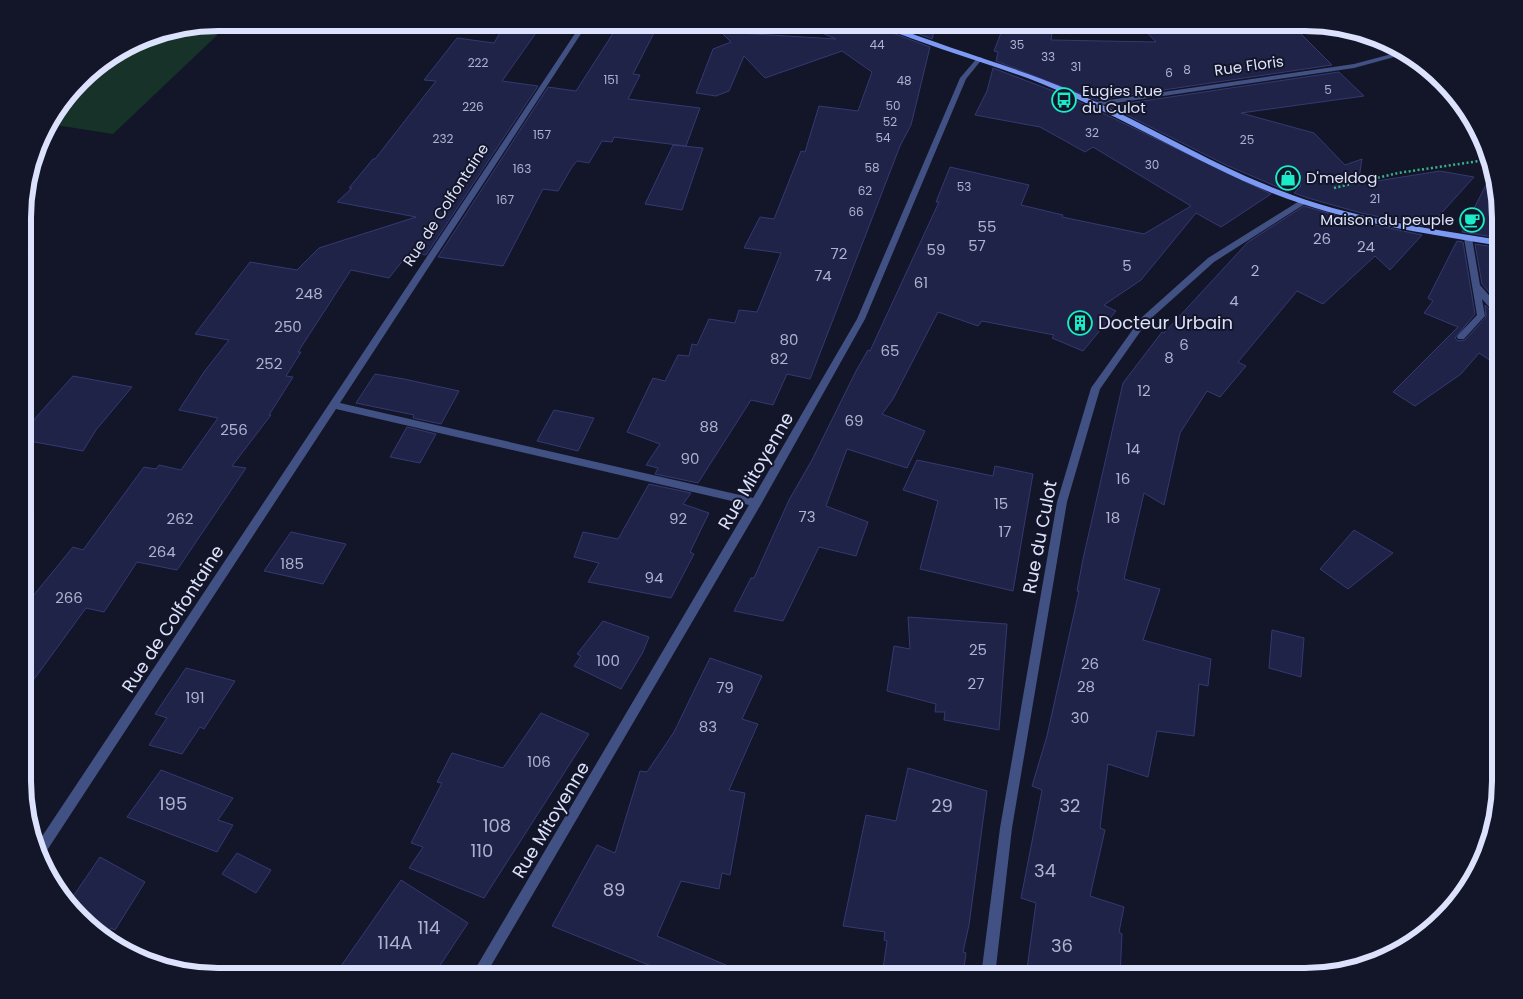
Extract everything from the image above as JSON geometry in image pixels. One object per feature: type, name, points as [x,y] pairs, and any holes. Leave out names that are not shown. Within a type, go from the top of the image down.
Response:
[{"type":"street","name":"Rue de Colfontaine","points":[[43,846],[578,31]]},
{"type":"street","points":[[906,31],[1030,76],[1095,104],[1240,177],[1304,202],[1362,218],[1492,242]]},
{"type":"street","name":"Rue Floris","points":[[1095,104],[1354,66],[1395,55]]},
{"type":"street","name":"Rue Mitoyenne","points":[[483,968],[756,503],[860,319],[963,78],[980,58]]},
{"type":"street","name":"Rue du Culot","points":[[989,968],[1006,828],[1062,502],[1096,388],[1144,320],[1211,260],[1304,202]]},
{"type":"street","points":[[1461,337],[1481,316],[1468,238]]},
{"type":"street","points":[[1476,286],[1492,305]]},
{"type":"street","points":[[333,405],[756,503]]},
{"type":"path","points":[[1304,202],[1333,188],[1358,181],[1483,161]]},
{"type":"green space","points":[[222,31],[113,134],[56,125],[86,86],[125,56],[158,41],[194,33]]},
{"type":"building","points":[[501,31],[537,31],[502,81],[538,86],[426,255],[419,254],[404,259],[389,278],[351,270],[298,352],[301,352],[286,376],[293,377],[269,415],[271,415],[232,466],[246,468],[177,570],[137,562],[104,612],[86,608],[31,683],[31,598],[73,547],[83,550],[144,467],[156,469],[159,465],[181,470],[218,418],[179,410],[204,372],[229,340],[195,334],[250,262],[297,270],[319,248],[416,217],[337,202],[352,188],[349,188],[375,159],[436,81],[424,80],[457,38],[494,43]]},
{"type":"building","points":[[615,31],[655,31],[633,74],[640,75],[628,99],[700,108],[686,146],[614,137],[612,142],[602,141],[589,163],[577,161],[558,191],[543,189],[503,266],[438,257],[548,87],[576,91]]},
{"type":"building","points":[[818,31],[889,31],[930,47],[911,125],[900,146],[810,379],[787,374],[773,405],[751,400],[698,483],[655,474],[658,468],[646,465],[660,444],[627,432],[653,378],[665,381],[678,355],[689,356],[692,344],[697,345],[709,319],[735,323],[739,310],[757,312],[781,253],[744,248],[760,217],[774,219],[801,151],[805,152],[819,106],[858,111],[872,72],[842,51],[765,78],[744,56],[729,91],[716,96],[696,93],[713,49],[731,42],[721,32],[836,39]]},
{"type":"building","points":[[912,31],[934,31],[932,39]]},
{"type":"building","points":[[1002,31],[1040,31],[1052,33],[1051,40],[1156,42],[1146,31],[1298,31],[1332,65],[1096,100],[996,61],[998,52],[994,51]]},
{"type":"building","points":[[993,68],[1069,97],[1271,194],[1221,227],[1196,213],[1141,280],[1104,305],[1116,311],[1083,351],[1052,338],[1054,335],[982,321],[978,326],[938,312],[893,399],[882,414],[925,431],[907,468],[847,449],[826,506],[868,522],[856,556],[819,547],[783,621],[734,611],[751,578],[754,578],[789,500],[812,460],[856,371],[868,350],[870,351],[939,202],[936,202],[950,167],[1029,185],[1021,205],[1063,215],[1062,217],[1144,234],[1191,206],[1093,147],[1085,152],[1040,127],[975,115],[987,91]]},
{"type":"building","points":[[1339,72],[1364,96],[1241,113],[1314,133],[1345,165],[1362,159],[1358,184],[1440,171],[1474,177],[1429,227],[1361,213],[1294,193],[1301,186],[1295,178],[1280,188],[1226,165],[1109,106]]},
{"type":"building","points":[[673,145],[703,148],[682,210],[645,204]]},
{"type":"building","points":[[1488,181],[1492,237],[1462,232]]},
{"type":"building","points":[[1304,206],[1356,221],[1422,235],[1390,270],[1375,256],[1323,304],[1297,291],[1238,362],[1246,366],[1220,397],[1207,391],[1180,433],[1164,505],[1144,493],[1124,579],[1160,589],[1143,640],[1211,659],[1208,686],[1199,684],[1194,736],[1157,731],[1148,777],[1108,764],[1100,828],[1105,830],[1090,896],[1124,907],[1119,932],[1122,934],[1120,968],[1027,968],[1036,903],[1021,898],[1042,790],[1032,786],[1047,736],[1079,591],[1077,591],[1083,559],[1123,383],[1162,332],[1164,333],[1248,242]]},
{"type":"building","points":[[1457,241],[1463,242],[1475,314],[1455,338],[1458,341],[1465,340],[1486,317],[1485,305],[1492,313],[1492,362],[1479,353],[1461,374],[1415,406],[1393,392],[1458,327],[1424,313],[1433,301],[1428,298]]},
{"type":"building","points":[[1475,244],[1492,247],[1492,296],[1482,284]]},
{"type":"building","points":[[375,374],[459,391],[441,424],[413,418],[414,415],[356,403]]},
{"type":"building","points":[[73,376],[132,387],[96,430],[83,451],[31,441],[31,424]]},
{"type":"building","points":[[554,410],[594,418],[578,451],[537,441]]},
{"type":"building","points":[[407,427],[436,434],[420,463],[390,457]]},
{"type":"building","points":[[917,460],[993,476],[995,466],[1033,474],[1013,591],[920,569],[938,501],[903,490]]},
{"type":"building","points":[[649,484],[691,493],[683,504],[709,513],[690,552],[694,554],[671,598],[588,582],[599,563],[574,557],[583,532],[618,539]]},
{"type":"building","points":[[1354,530],[1393,553],[1348,589],[1320,569]]},
{"type":"building","points":[[291,532],[346,544],[323,584],[264,571]]},
{"type":"building","points":[[908,617],[1007,624],[999,730],[944,720],[945,712],[935,712],[936,704],[887,691],[894,646],[910,649]]},
{"type":"building","points":[[603,621],[649,637],[643,652],[621,689],[574,666],[581,656],[577,654]]},
{"type":"building","points":[[1272,630],[1304,638],[1301,677],[1269,668]]},
{"type":"building","points":[[710,658],[762,676],[742,719],[758,724],[729,790],[745,793],[730,875],[722,873],[719,889],[681,881],[657,936],[733,968],[656,968],[552,926],[597,845],[615,853],[640,771],[647,772],[674,732]]},
{"type":"building","points":[[186,668],[235,681],[204,729],[200,727],[182,754],[149,745],[167,718],[155,714]]},
{"type":"building","points":[[541,713],[589,734],[484,898],[409,868],[423,847],[411,843],[442,783],[437,782],[452,753],[503,768]]},
{"type":"building","points":[[908,768],[987,791],[969,925],[963,952],[966,953],[964,968],[883,968],[887,941],[884,940],[885,932],[843,926],[866,815],[896,821]]},
{"type":"building","points":[[161,770],[233,798],[218,820],[233,825],[217,852],[127,817]]},
{"type":"building","points":[[237,853],[271,870],[256,893],[222,874]]},
{"type":"building","points":[[100,857],[145,882],[115,930],[111,928],[109,932],[86,913],[73,897]]},
{"type":"building","points":[[401,880],[468,923],[438,968],[340,968]]},
{"type":"place","name":"Eugies Rue du Culot","points":[[1064,100]]},
{"type":"place","name":"D'meldog","points":[[1288,178]]},
{"type":"place","name":"Maison du peuple","points":[[1472,220]]},
{"type":"place","name":"Docteur Urbain","points":[[1080,323]]}]
